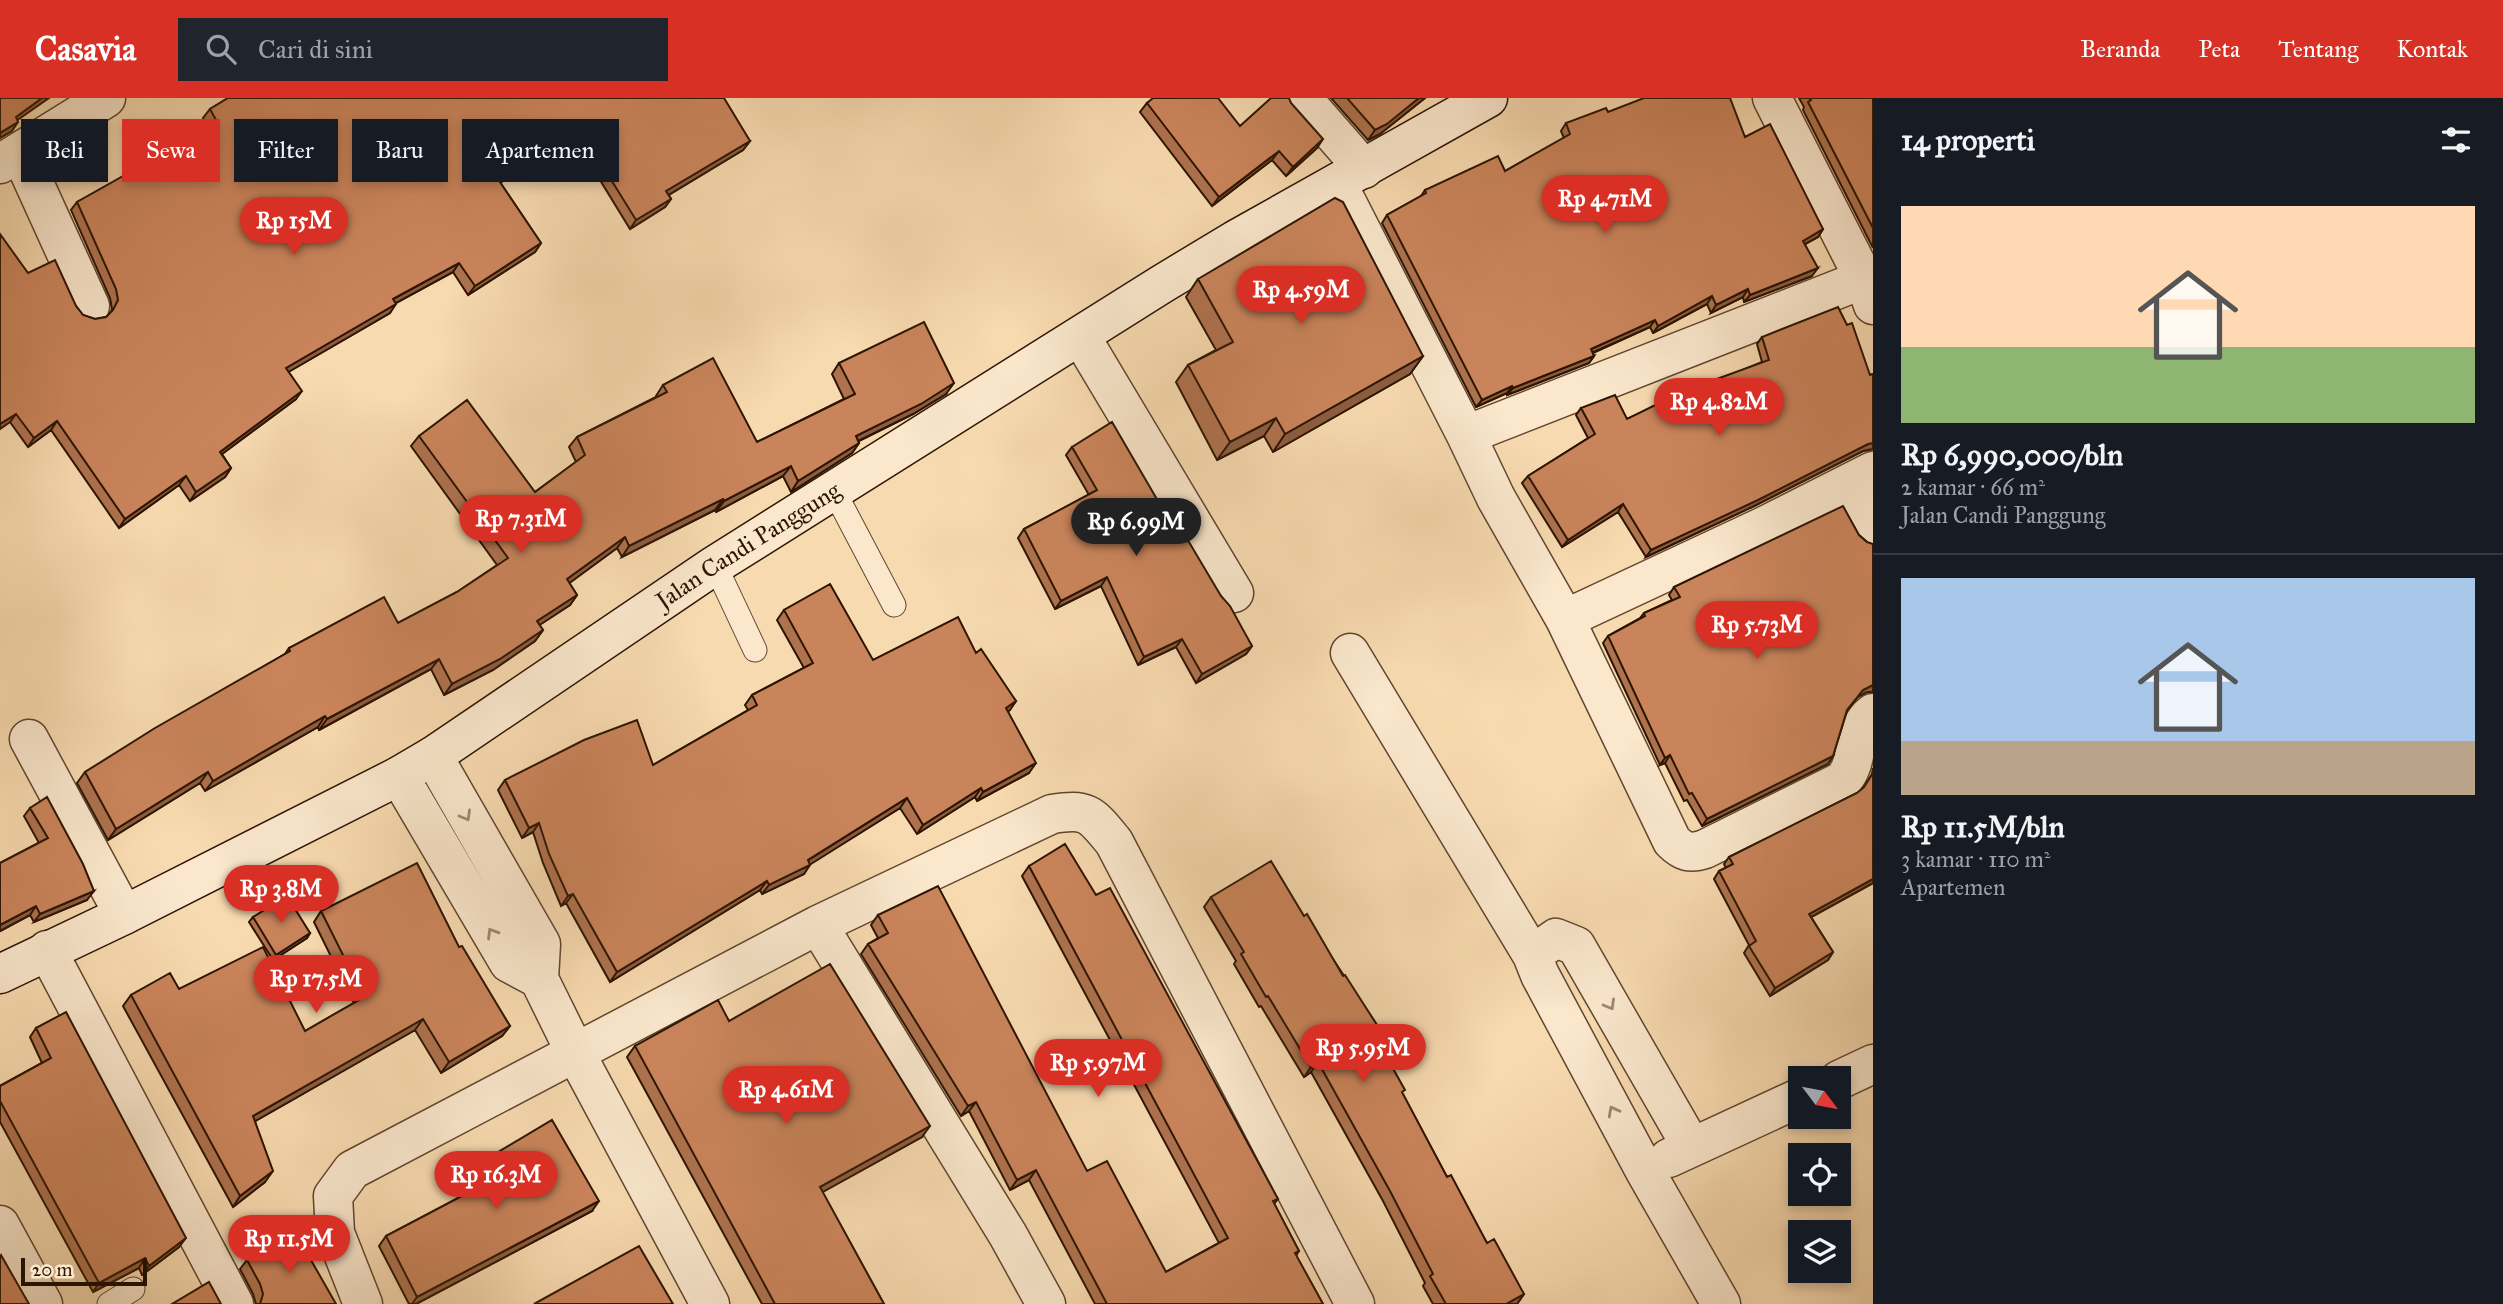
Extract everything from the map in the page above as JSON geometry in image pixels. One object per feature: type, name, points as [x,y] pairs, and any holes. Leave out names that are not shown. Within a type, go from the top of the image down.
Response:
[{"type":"street","points":[[90,306],[10,158],[106,98]]},
{"type":"street","points":[[1302,98],[1350,176],[1496,498],[1564,619],[1672,841],[1681,849],[1693,853],[1705,849],[1842,781],[1850,772],[1862,725],[1873,713]]},
{"type":"street","name":"Jalan Candi Panggung","points":[[0,974],[124,915],[399,776],[433,756],[715,565],[833,489],[1235,240],[1488,98]]},
{"type":"street","points":[[1466,435],[1870,293],[1772,98]]},
{"type":"street","points":[[1080,337],[1234,593]]},
{"type":"street","points":[[1564,619],[1860,478],[1873,531]]},
{"type":"street","points":[[1350,653],[1532,955],[1540,975],[1645,1171],[1721,1304]]},
{"type":"street","points":[[29,739],[124,915]]},
{"type":"street","points":[[433,756],[541,944],[540,979],[576,1054],[710,1304]]},
{"type":"street","points":[[399,776],[509,962],[540,979]]},
{"type":"street","points":[[363,1304],[335,1233],[333,1196],[352,1170],[818,925],[1052,814],[1075,811],[1095,820],[1114,842],[1354,1304]]},
{"type":"street","points":[[818,925],[1008,1235],[1046,1304]]},
{"type":"street","points":[[1532,955],[1556,938],[1576,946],[1691,1146]]},
{"type":"street","points":[[47,950],[234,1304]]},
{"type":"street","points":[[1852,1074],[1873,1065]]},
{"type":"street","points":[[1645,1171],[1691,1146],[1788,1103]]},
{"type":"street","points":[[0,1225],[43,1304]]},
{"type":"lane","points":[[833,489],[894,605]]},
{"type":"lane","points":[[715,565],[755,650]]},
{"type":"lane","points":[[109,1304],[133,1289]]},
{"type":"building","points":[[0,98],[42,98],[16,117],[18,122],[0,133]]},
{"type":"building","points":[[228,98],[724,98],[750,141],[666,191],[671,199],[636,220],[612,182],[619,182],[619,119],[462,119],[462,182],[500,182],[541,243],[475,286],[459,263],[393,299],[396,304],[286,368],[302,391],[220,452],[231,468],[196,492],[186,476],[125,519],[57,421],[34,438],[16,414],[0,424],[0,234],[28,273],[55,260],[76,306],[83,315],[95,319],[106,317],[118,300],[116,289],[77,202],[122,177],[122,182],[220,182],[220,119],[215,119],[210,109]]},
{"type":"building","points":[[1153,98],[1218,98],[1240,126],[1271,98],[1289,98],[1323,139],[1293,167],[1279,151],[1219,197],[1147,103]]},
{"type":"building","points":[[1347,98],[1419,98],[1387,124],[1375,130]]},
{"type":"building","points":[[1644,98],[1730,98],[1745,137],[1770,124],[1823,229],[1803,241],[1818,268],[1750,295],[1748,289],[1716,305],[1712,296],[1658,326],[1655,320],[1591,349],[1594,356],[1482,400],[1387,215],[1426,193],[1425,190],[1498,156],[1505,171],[1570,134],[1566,123],[1606,108],[1608,112]]},
{"type":"building","points":[[1809,98],[1873,98],[1873,228],[1808,102],[1811,100]]},
{"type":"building","points":[[1335,198],[1343,202],[1423,356],[1285,434],[1276,418],[1230,442],[1188,365],[1233,342],[1198,279]]},
{"type":"building","points":[[1838,307],[1847,325],[1852,323],[1870,375],[1873,374],[1873,443],[1651,550],[1623,504],[1568,540],[1528,476],[1595,434],[1581,408],[1615,395],[1627,419],[1684,391],[1769,360],[1762,337]]},
{"type":"building","points":[[924,322],[954,383],[921,404],[856,436],[859,443],[798,481],[791,466],[629,546],[625,537],[567,579],[577,595],[537,621],[543,630],[500,659],[452,684],[439,659],[327,719],[325,716],[213,781],[208,772],[116,829],[85,772],[155,728],[290,651],[289,648],[384,597],[398,623],[457,592],[508,558],[419,436],[467,400],[535,492],[585,455],[577,437],[667,392],[663,385],[713,358],[757,442],[855,394],[839,363]]},
{"type":"building","points":[[1112,422],[1165,513],[1170,510],[1252,646],[1202,674],[1182,639],[1144,657],[1107,577],[1061,601],[1024,529],[1097,490],[1072,447]]},
{"type":"building","points":[[1843,506],[1859,535],[1873,544],[1873,685],[1863,690],[1847,710],[1833,756],[1707,819],[1692,793],[1689,794],[1670,755],[1665,758],[1608,636],[1645,616],[1644,613],[1680,597],[1674,587]]},
{"type":"building","points":[[830,584],[873,660],[958,617],[976,653],[981,649],[1016,701],[1006,708],[1036,763],[983,792],[981,788],[923,825],[907,798],[808,860],[810,865],[769,885],[767,881],[617,972],[573,894],[568,896],[549,854],[539,823],[529,828],[505,780],[584,740],[637,720],[653,765],[757,705],[752,695],[813,663],[784,610]]},
{"type":"building","points":[[1873,773],[1873,879],[1809,914],[1833,952],[1775,988],[1749,946],[1756,941],[1719,871],[1733,864],[1729,857],[1857,793]]},
{"type":"building","points":[[47,797],[83,864],[94,891],[40,914],[36,906],[0,925],[0,863],[48,838],[30,808]]},
{"type":"building","points":[[1065,844],[1096,895],[1110,888],[1278,1199],[1273,1201],[1299,1251],[1295,1253],[1323,1304],[1107,1304],[1036,1170],[1017,1180],[976,1102],[968,1106],[868,944],[888,933],[878,915],[938,886],[1087,1171],[1107,1161],[1166,1272],[1228,1238],[1029,866]]},
{"type":"building","points":[[1271,861],[1304,916],[1307,914],[1343,976],[1345,975],[1377,1025],[1371,1029],[1405,1090],[1402,1092],[1447,1177],[1451,1175],[1487,1243],[1494,1239],[1524,1294],[1506,1304],[1446,1304],[1390,1191],[1318,1062],[1311,1067],[1268,996],[1266,997],[1241,954],[1244,952],[1211,897]]},
{"type":"building","points":[[417,863],[459,947],[462,946],[510,1026],[449,1062],[423,1019],[253,1116],[273,1171],[240,1196],[131,995],[170,973],[179,989],[263,947],[305,1031],[364,997],[321,911]]},
{"type":"building","points":[[287,896],[310,933],[276,955],[253,917]]},
{"type":"building","points":[[830,964],[930,1126],[820,1187],[884,1304],[775,1304],[635,1046],[718,1000],[729,1021]]},
{"type":"building","points":[[66,1012],[186,1238],[149,1266],[145,1258],[99,1283],[0,1101],[0,1086],[51,1058],[36,1028]]},
{"type":"building","points":[[552,1120],[599,1201],[417,1297],[386,1236],[494,1179],[483,1161]]},
{"type":"building","points":[[295,1232],[336,1304],[260,1304],[263,1294],[247,1260]]},
{"type":"building","points":[[639,1246],[673,1304],[534,1304]]},
{"type":"building","points":[[1,1255],[29,1304],[0,1304]]},
{"type":"building","points":[[209,1282],[221,1304],[172,1304]]}]
